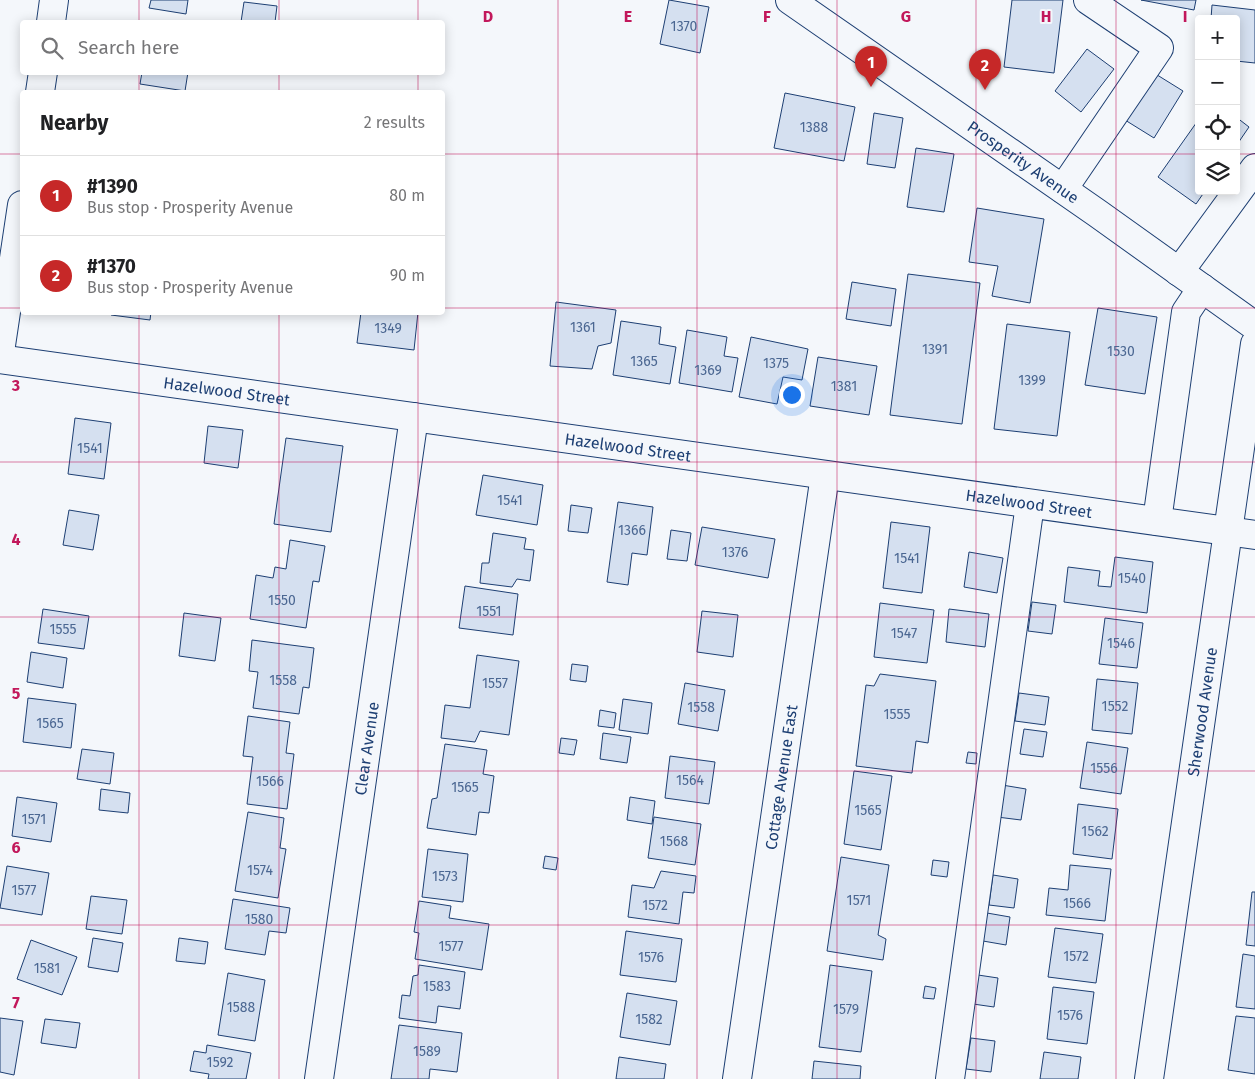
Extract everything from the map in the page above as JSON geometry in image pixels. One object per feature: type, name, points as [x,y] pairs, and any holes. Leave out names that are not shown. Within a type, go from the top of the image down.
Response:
[{"type":"street","points":[[51,20],[54,0]]},
{"type":"street","name":"Prosperity Avenue","points":[[790,0],[1063,189],[1255,326]]},
{"type":"street","points":[[1063,189],[1159,48],[1088,0]]},
{"type":"street","points":[[40,90],[43,75]]},
{"type":"street","points":[[1180,272],[1255,168]]},
{"type":"street","points":[[0,352],[20,218]]},
{"type":"street","points":[[1157,521],[1186,312],[1202,288]]},
{"type":"street","name":"Sherwood Avenue","points":[[1150,1079],[1242,533],[1255,344]]},
{"type":"street","name":"Hazelwood Street","points":[[0,359],[1242,533]]},
{"type":"street","name":"Clear Avenue","points":[[319,1079],[414,417]]},
{"type":"street","name":"Cottage Avenue East","points":[[737,1079],[825,475]]},
{"type":"street","points":[[950,1079],[1030,504]]},
{"type":"building","points":[[151,0],[188,0],[186,14],[149,8]]},
{"type":"building","points":[[669,0],[709,7],[700,53],[660,44]]},
{"type":"building","points":[[1012,0],[1063,0],[1054,73],[1004,67]]},
{"type":"building","points":[[1141,0],[1196,0],[1194,10]]},
{"type":"building","points":[[244,2],[277,6],[275,20],[241,20]]},
{"type":"building","points":[[1212,5],[1255,10],[1255,63],[1240,61],[1240,15],[1211,15]]},
{"type":"building","points":[[1087,49],[1114,69],[1081,112],[1055,91]]},
{"type":"building","points":[[1154,73],[1183,91],[1154,138],[1125,120]]},
{"type":"building","points":[[142,75],[188,75],[185,90],[140,84]]},
{"type":"building","points":[[785,93],[855,107],[844,161],[774,148]]},
{"type":"building","points":[[874,113],[903,118],[895,168],[867,164]]},
{"type":"building","points":[[1240,120],[1249,127],[1240,140]]},
{"type":"building","points":[[1195,125],[1195,195],[1202,195],[1196,204],[1158,177]]},
{"type":"building","points":[[916,148],[954,154],[944,212],[907,207]]},
{"type":"building","points":[[977,208],[1044,219],[1030,303],[992,296],[998,266],[969,262]]},
{"type":"building","points":[[908,274],[980,283],[962,424],[890,415]]},
{"type":"building","points":[[852,282],[896,289],[891,326],[846,319]]},
{"type":"building","points":[[556,302],[616,310],[611,343],[598,346],[592,369],[550,366]]},
{"type":"building","points":[[1098,308],[1157,317],[1145,394],[1085,385]]},
{"type":"building","points":[[111,315],[151,315],[150,320]]},
{"type":"building","points":[[361,315],[418,315],[414,350],[357,343]]},
{"type":"building","points":[[621,321],[661,327],[659,344],[676,347],[670,384],[613,375]]},
{"type":"building","points":[[1007,324],[1070,332],[1057,436],[994,429]]},
{"type":"building","points":[[687,330],[727,337],[724,356],[738,358],[732,392],[679,383]]},
{"type":"building","points":[[751,337],[808,349],[802,380],[783,377],[777,404],[739,397]]},
{"type":"building","points":[[818,357],[877,366],[869,415],[810,406]]},
{"type":"building","points":[[75,418],[111,423],[104,479],[68,474]]},
{"type":"building","points":[[208,426],[243,430],[238,468],[204,463]]},
{"type":"building","points":[[286,438],[343,446],[331,532],[274,524]]},
{"type":"building","points":[[483,475],[543,485],[537,525],[476,515]]},
{"type":"building","points":[[618,502],[653,507],[647,555],[632,553],[628,585],[607,582]]},
{"type":"building","points":[[571,505],[592,508],[588,533],[568,531]]},
{"type":"building","points":[[69,510],[99,515],[93,550],[63,545]]},
{"type":"building","points":[[891,522],[930,527],[922,593],[883,588]]},
{"type":"building","points":[[702,527],[775,539],[768,578],[695,565]]},
{"type":"building","points":[[671,530],[691,533],[687,561],[667,559]]},
{"type":"building","points":[[493,533],[526,538],[524,549],[534,550],[530,581],[517,579],[512,587],[480,583],[482,563],[489,563]]},
{"type":"building","points":[[290,540],[325,546],[319,582],[313,581],[306,628],[250,619],[256,575],[273,578],[275,567],[286,569]]},
{"type":"building","points":[[969,552],[1003,558],[997,593],[964,587]]},
{"type":"building","points":[[1115,557],[1153,562],[1147,613],[1064,602],[1068,567],[1100,571],[1098,586],[1111,587]]},
{"type":"building","points":[[465,586],[518,594],[513,635],[459,628]]},
{"type":"building","points":[[1032,602],[1056,605],[1052,634],[1028,631]]},
{"type":"building","points":[[880,603],[934,610],[927,663],[874,657]]},
{"type":"building","points":[[43,609],[89,616],[84,649],[38,643]]},
{"type":"building","points":[[949,609],[989,614],[985,647],[946,642]]},
{"type":"building","points":[[702,611],[738,615],[733,657],[697,652]]},
{"type":"building","points":[[184,613],[221,618],[215,661],[179,656]]},
{"type":"building","points":[[1105,618],[1143,623],[1137,668],[1099,664]]},
{"type":"building","points":[[252,640],[314,648],[309,688],[303,687],[299,714],[253,708],[258,672],[249,671]]},
{"type":"building","points":[[31,652],[67,658],[63,688],[27,682]]},
{"type":"building","points":[[477,655],[519,661],[509,735],[480,731],[475,742],[441,738],[445,705],[470,708]]},
{"type":"building","points":[[572,664],[588,666],[586,682],[570,680]]},
{"type":"building","points":[[880,674],[936,681],[928,743],[916,741],[912,773],[856,766],[866,685],[874,686]]},
{"type":"building","points":[[1097,679],[1138,683],[1132,734],[1092,730]]},
{"type":"building","points":[[685,683],[725,690],[718,731],[678,724]]},
{"type":"building","points":[[1019,693],[1049,697],[1045,725],[1015,721]]},
{"type":"building","points":[[28,698],[76,704],[71,748],[23,742]]},
{"type":"building","points":[[623,699],[652,703],[648,734],[619,730]]},
{"type":"building","points":[[600,710],[616,713],[614,728],[598,726]]},
{"type":"building","points":[[248,716],[290,722],[286,753],[294,754],[287,809],[247,804],[253,757],[243,756]]},
{"type":"building","points":[[1024,729],[1047,732],[1043,757],[1020,754]]},
{"type":"building","points":[[603,733],[631,737],[627,763],[600,759]]},
{"type":"building","points":[[561,738],[577,740],[574,755],[559,753]]},
{"type":"building","points":[[1087,742],[1128,748],[1121,794],[1080,788]]},
{"type":"building","points":[[445,744],[487,750],[483,774],[494,776],[489,813],[479,812],[476,835],[427,828],[432,799],[437,798]]},
{"type":"building","points":[[82,749],[114,753],[110,784],[77,779]]},
{"type":"building","points":[[968,752],[977,753],[976,764],[966,763]]},
{"type":"building","points":[[670,756],[715,762],[709,804],[665,798]]},
{"type":"building","points":[[854,771],[892,776],[881,850],[844,844]]},
{"type":"building","points":[[1002,785],[1026,789],[1021,820],[997,817]]},
{"type":"building","points":[[101,789],[130,793],[128,813],[99,810]]},
{"type":"building","points":[[17,797],[57,803],[51,842],[12,836]]},
{"type":"building","points":[[630,797],[655,801],[652,824],[627,820]]},
{"type":"building","points":[[1078,804],[1118,809],[1112,859],[1073,854]]},
{"type":"building","points":[[248,812],[284,818],[280,848],[286,849],[278,898],[235,891]]},
{"type":"building","points":[[654,817],[701,824],[695,865],[648,858]]},
{"type":"building","points":[[428,849],[468,854],[463,902],[422,897]]},
{"type":"building","points":[[545,856],[558,858],[556,870],[543,868]]},
{"type":"building","points":[[841,857],[889,865],[878,935],[886,939],[883,960],[827,951]]},
{"type":"building","points":[[933,860],[949,862],[947,877],[931,875]]},
{"type":"building","points":[[1070,865],[1111,869],[1105,921],[1046,915],[1049,888],[1068,890]]},
{"type":"building","points":[[7,866],[49,873],[42,915],[0,908]]},
{"type":"building","points":[[661,871],[696,876],[694,893],[683,892],[679,924],[628,917],[632,885],[654,888]]},
{"type":"building","points":[[993,875],[1018,879],[1014,908],[989,905]]},
{"type":"building","points":[[1252,892],[1255,892],[1255,946],[1246,945]]},
{"type":"building","points":[[91,896],[127,900],[122,934],[86,929]]},
{"type":"building","points":[[233,899],[290,908],[286,933],[269,931],[265,955],[225,949]]},
{"type":"building","points":[[419,901],[451,906],[449,918],[489,924],[482,970],[415,959],[419,933],[414,932]]},
{"type":"building","points":[[987,913],[1010,917],[1006,945],[983,941]]},
{"type":"building","points":[[1055,928],[1103,934],[1096,983],[1048,977]]},
{"type":"building","points":[[626,931],[682,939],[676,982],[620,975]]},
{"type":"building","points":[[93,938],[123,943],[118,972],[88,967]]},
{"type":"building","points":[[179,938],[208,942],[205,964],[176,961]]},
{"type":"building","points":[[31,940],[77,957],[62,995],[17,979]]},
{"type":"building","points":[[1243,954],[1255,956],[1255,1009],[1236,1007]]},
{"type":"building","points":[[419,965],[465,972],[460,1009],[438,1006],[436,1023],[399,1018],[402,995],[410,996],[413,976],[418,975]]},
{"type":"building","points":[[830,965],[872,971],[861,1052],[819,1047]]},
{"type":"building","points":[[228,973],[265,980],[255,1041],[218,1035]]},
{"type":"building","points":[[978,975],[998,978],[994,1007],[973,1004]]},
{"type":"building","points":[[925,986],[936,988],[934,999],[923,998]]},
{"type":"building","points":[[1053,987],[1094,992],[1087,1044],[1047,1039]]},
{"type":"building","points":[[627,993],[677,1001],[670,1045],[620,1037]]},
{"type":"building","points":[[1236,1016],[1255,1018],[1255,1074],[1228,1070]]},
{"type":"building","points":[[0,1018],[23,1021],[14,1075],[0,1072]]},
{"type":"building","points":[[45,1019],[80,1023],[76,1048],[41,1043]]},
{"type":"building","points":[[399,1025],[462,1033],[457,1072],[430,1069],[429,1079],[391,1079]]},
{"type":"building","points":[[971,1038],[995,1041],[991,1072],[966,1069]]},
{"type":"building","points":[[207,1045],[251,1053],[246,1079],[208,1079],[209,1074],[190,1071],[194,1051],[206,1053]]},
{"type":"building","points":[[1044,1052],[1081,1057],[1078,1079],[1040,1079]]},
{"type":"building","points":[[619,1057],[666,1064],[664,1079],[616,1079]]},
{"type":"building","points":[[814,1061],[861,1066],[860,1079],[812,1079]]},
{"type":"place","name":"#1390","points":[[871,87]]},
{"type":"place","name":"#1370","points":[[985,90]]}]
